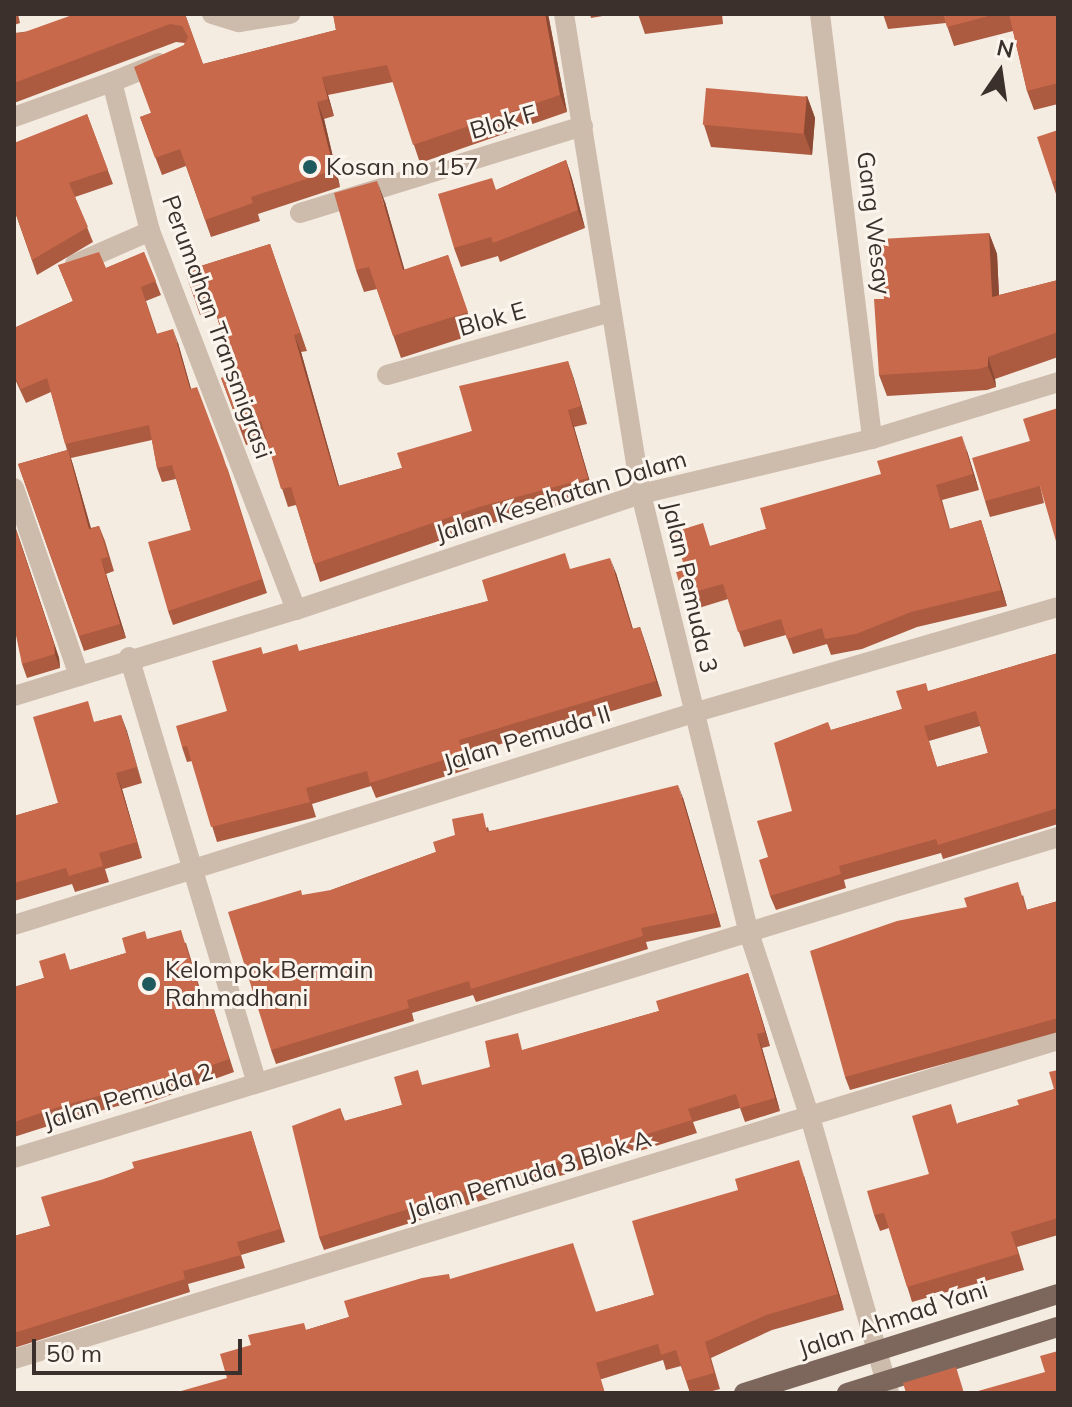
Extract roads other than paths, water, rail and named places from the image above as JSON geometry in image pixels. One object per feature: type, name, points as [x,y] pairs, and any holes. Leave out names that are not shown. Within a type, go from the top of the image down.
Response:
[{"type":"main road","name":"Jalan Ahmad Yani","points":[[744,1393],[1058,1294]]},
{"type":"main road","points":[[847,1393],[887,1387],[1058,1327]]},
{"type":"street","points":[[212,14],[239,22],[290,14]]},
{"type":"street","name":"Jalan Pemuda 3","points":[[564,14],[641,494],[748,930],[810,1117],[881,1351],[887,1387]]},
{"type":"street","name":"Gang Wesay","points":[[820,14],[872,439]]},
{"type":"street","points":[[14,117],[181,54]]},
{"type":"street","name":"Perumahan Transmigrasi","points":[[112,82],[150,231],[296,610]]},
{"type":"street","name":"Blok F","points":[[300,213],[583,126]]},
{"type":"street","points":[[68,267],[150,231]]},
{"type":"street","name":"Blok E","points":[[387,375],[611,312]]},
{"type":"street","name":"Jalan Kesehatan Dalam","points":[[14,696],[129,657],[296,610],[641,494],[872,439],[1058,382]]},
{"type":"street","points":[[14,488],[79,676]]},
{"type":"street","name":"Jalan Pemuda II","points":[[14,925],[693,713],[1058,607]]},
{"type":"street","points":[[129,657],[190,871],[257,1083],[1058,837]]},
{"type":"street","name":"Jalan Pemuda 3 Blok A","points":[[14,1359],[1058,1040]]},
{"type":"street","name":"Jalan Pemuda 2","points":[[14,1158],[257,1083]]},
{"type":"place","name":"Kosan no 157","points":[[310,167]]},
{"type":"place","name":"Kelompok Bermain Rahmadhani","points":[[149,984]]}]
